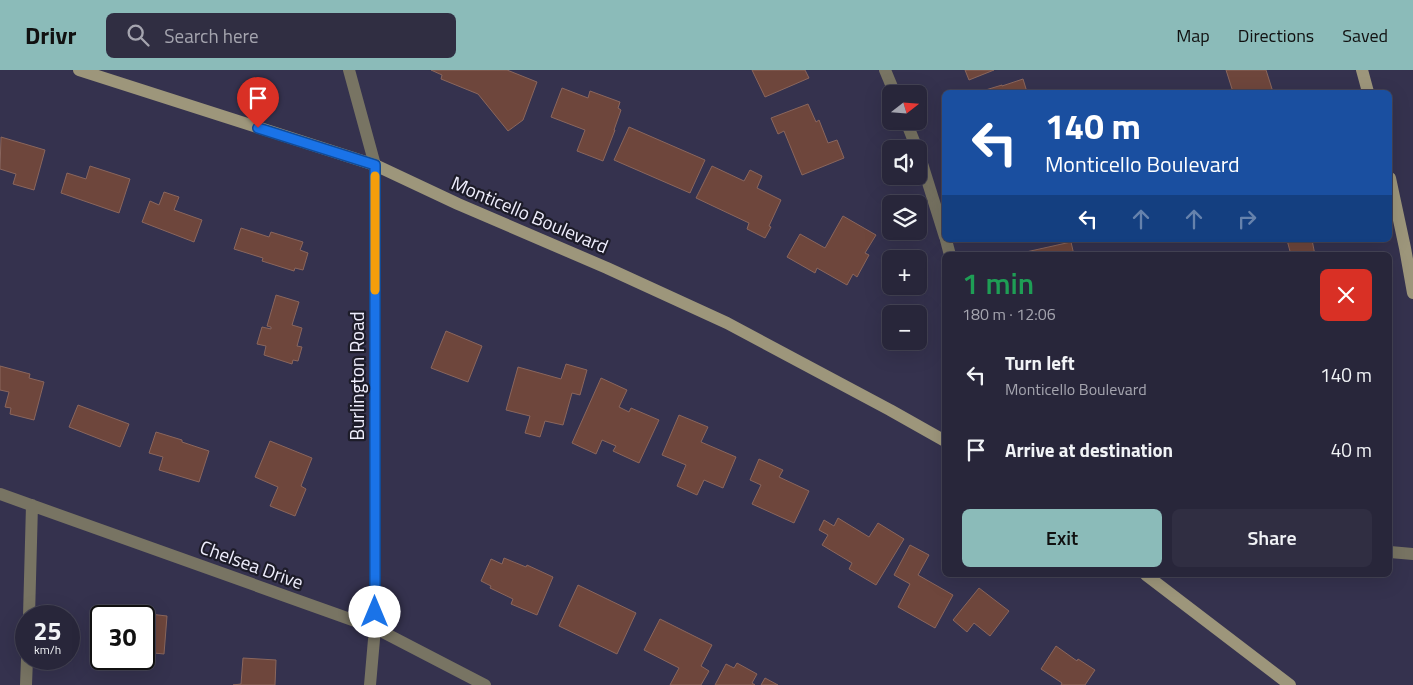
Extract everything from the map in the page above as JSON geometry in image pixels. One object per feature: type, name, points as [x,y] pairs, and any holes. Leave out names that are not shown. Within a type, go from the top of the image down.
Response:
[{"type":"main road","name":"Monticello Boulevard","points":[[79,70],[375,165],[458,204],[607,268],[727,323],[890,410],[942,440]]},
{"type":"main road","points":[[1362,70],[1367,90]]},
{"type":"main road","points":[[1392,187],[1413,292]]},
{"type":"main road","points":[[1149,577],[1290,685]]},
{"type":"street","name":"Burlington Road","points":[[349,70],[375,165],[374,628],[370,685]]},
{"type":"street","points":[[886,70],[892,85]]},
{"type":"street","points":[[927,180],[942,229]]},
{"type":"street","name":"Chelsea Drive","points":[[0,494],[374,628],[485,685]]},
{"type":"street","points":[[29,605],[32,505]]},
{"type":"street","points":[[1392,552],[1413,554]]},
{"type":"street","points":[[26,685],[27,670]]},
{"type":"building","points":[[431,70],[507,70],[537,82],[523,120],[508,131],[478,94],[441,79],[442,75]]},
{"type":"building","points":[[752,70],[805,70],[809,78],[765,97]]},
{"type":"building","points":[[965,70],[994,70],[969,80]]},
{"type":"building","points":[[1226,70],[1266,70],[1272,90],[1232,90]]},
{"type":"building","points":[[1023,79],[1026,90],[986,90]]},
{"type":"building","points":[[562,88],[588,98],[590,91],[620,102],[618,108],[621,110],[603,161],[577,151],[585,130],[551,117]]},
{"type":"building","points":[[808,104],[816,122],[819,120],[828,143],[837,140],[844,158],[802,175],[784,131],[778,134],[771,118]]},
{"type":"building","points":[[629,127],[705,160],[690,193],[614,160]]},
{"type":"building","points":[[1,137],[45,150],[34,190],[13,184],[16,174],[0,169]]},
{"type":"building","points":[[90,166],[130,179],[119,213],[61,193],[67,173],[86,179]]},
{"type":"building","points":[[712,166],[744,181],[750,170],[762,176],[757,188],[781,200],[765,238],[747,229],[749,223],[696,198]]},
{"type":"building","points":[[164,192],[179,197],[174,210],[202,220],[194,242],[142,222],[150,201],[159,205]]},
{"type":"building","points":[[843,216],[876,235],[865,253],[869,255],[857,277],[853,274],[847,285],[817,268],[815,273],[787,257],[800,234],[825,248]]},
{"type":"building","points":[[241,228],[269,237],[271,232],[303,242],[300,250],[308,253],[303,270],[295,268],[294,271],[262,261],[263,258],[234,249]]},
{"type":"building","points":[[1071,242],[1073,252],[1026,252]]},
{"type":"building","points":[[1288,242],[1312,242],[1314,252],[1290,252]]},
{"type":"building","points":[[276,295],[299,302],[292,325],[302,328],[297,346],[302,347],[298,361],[293,360],[292,364],[264,355],[266,346],[257,344],[262,327],[271,329],[271,327],[267,326]]},
{"type":"building","points":[[446,331],[482,346],[468,382],[431,368]]},
{"type":"building","points":[[566,364],[587,370],[580,395],[572,393],[563,425],[545,421],[540,437],[525,433],[530,416],[506,410],[518,367],[561,379]]},
{"type":"building","points":[[0,366],[30,374],[29,378],[44,382],[34,420],[10,414],[11,408],[5,407],[9,392],[0,390]]},
{"type":"building","points":[[601,378],[627,390],[619,407],[629,412],[631,408],[659,420],[639,463],[613,451],[616,446],[602,440],[596,454],[572,443]]},
{"type":"building","points":[[78,405],[129,424],[120,447],[69,427]]},
{"type":"building","points":[[679,415],[708,427],[701,442],[736,457],[723,488],[704,480],[697,495],[677,486],[686,465],[662,455]]},
{"type":"building","points":[[156,432],[209,451],[199,482],[159,470],[163,457],[149,453]]},
{"type":"building","points":[[270,441],[312,458],[301,486],[306,489],[295,516],[270,506],[278,487],[255,477]]},
{"type":"building","points":[[759,459],[783,470],[779,477],[809,491],[794,523],[752,504],[761,485],[750,480]]},
{"type":"building","points":[[838,518],[869,537],[878,523],[904,539],[876,585],[849,569],[852,563],[822,545],[828,535],[819,530],[824,520],[834,526]]},
{"type":"building","points":[[910,545],[929,555],[918,575],[953,595],[935,628],[898,607],[910,584],[894,575]]},
{"type":"building","points":[[504,558],[526,567],[527,565],[553,577],[537,615],[511,604],[513,599],[490,588],[491,586],[481,581],[491,559],[502,564]]},
{"type":"building","points":[[578,585],[636,613],[617,654],[559,626]]},
{"type":"building","points":[[979,588],[1009,611],[990,636],[974,623],[967,632],[953,620]]},
{"type":"building","points":[[155,615],[167,616],[164,654],[155,653]]},
{"type":"building","points":[[660,619],[712,645],[701,666],[709,671],[701,685],[670,685],[679,668],[644,650]]},
{"type":"building","points":[[1056,646],[1077,661],[1078,659],[1095,670],[1085,685],[1061,685],[1062,683],[1041,669]]},
{"type":"building","points":[[243,658],[276,660],[275,685],[233,685],[241,684]]},
{"type":"building","points":[[737,663],[757,674],[752,683],[755,685],[715,685],[726,664],[734,668]]},
{"type":"building","points":[[765,678],[778,685],[761,685]]},
{"type":"slow traffic","points":[[375,176],[375,290]]},
{"type":"route","points":[[258,128],[375,165],[375,612]]}]
